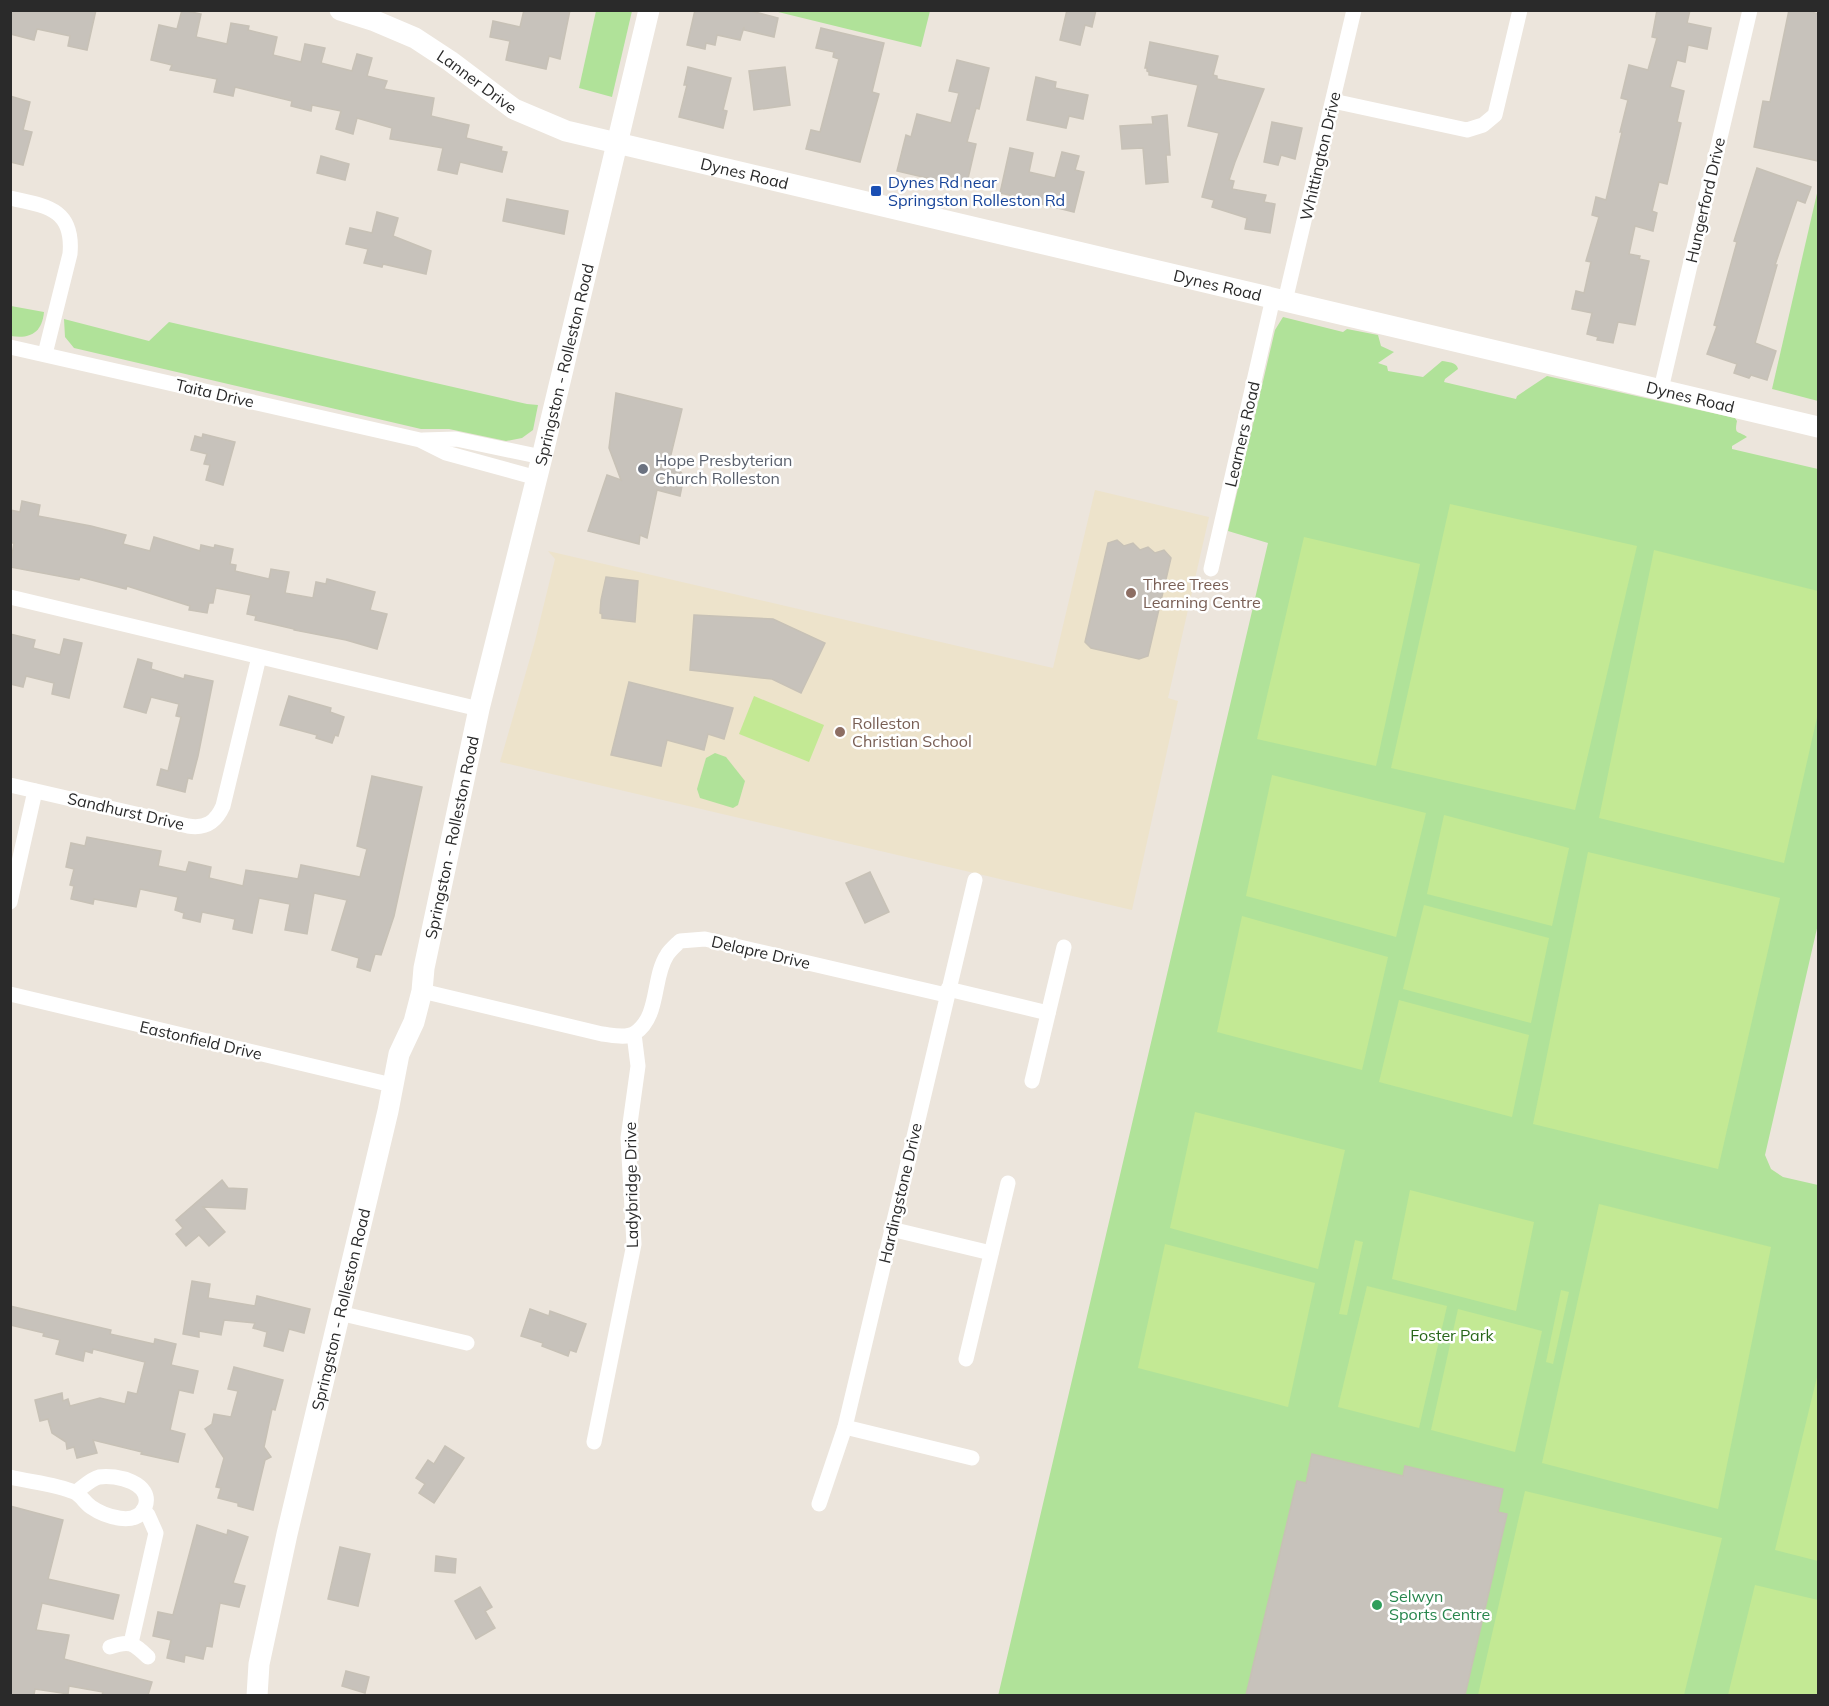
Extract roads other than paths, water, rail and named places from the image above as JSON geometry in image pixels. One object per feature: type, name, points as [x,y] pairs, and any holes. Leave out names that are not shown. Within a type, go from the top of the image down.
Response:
[{"type":"main road","name":"Springston - Rolleston Road","points":[[257,1695],[259,1664],[339,1313],[388,1111],[399,1054],[414,1022],[422,991],[424,968],[479,709],[649,10]]},
{"type":"main road","name":"Lanner Drive","points":[[351,12],[395,28],[414,38],[450,61],[497,98],[532,118],[566,131],[618,145]]},
{"type":"main road","name":"Dynes Road","points":[[618,145],[1818,427]]},
{"type":"main road","name":"Springston - Rolleston Road","points":[[246,1695],[259,1664]]},
{"type":"street","name":"Whittington Drive","points":[[1279,300],[1333,101],[1354,10]]},
{"type":"street","points":[[1333,101],[1467,130],[1484,125],[1495,115],[1520,10]]},
{"type":"street","name":"Hungerford Drive","points":[[1661,389],[1750,10]]},
{"type":"street","points":[[10,198],[38,204],[57,212],[68,224],[72,239],[45,354]]},
{"type":"street","name":"Learners Road","points":[[1211,569],[1279,300]]},
{"type":"street","name":"Taita Drive","points":[[10,347],[420,440],[446,453],[537,478]]},
{"type":"street","name":"Taita Drive","points":[[420,440],[456,439],[542,457]]},
{"type":"street","points":[[10,597],[479,709]]},
{"type":"street","name":"Sandhurst Drive","points":[[10,785],[188,826],[199,828],[209,824],[218,818],[223,806],[259,657]]},
{"type":"street","points":[[10,902],[35,791]]},
{"type":"street","name":"Hardingstone Drive","points":[[819,1504],[845,1427],[975,880]]},
{"type":"street","name":"Delapre Drive","points":[[634,1034],[652,1009],[667,955],[680,941],[705,939],[1048,1013]]},
{"type":"street","points":[[1032,1081],[1064,947]]},
{"type":"street","points":[[422,991],[602,1034],[624,1037],[634,1034]]},
{"type":"street","name":"Eastonfield Drive","points":[[10,994],[392,1085]]},
{"type":"street","name":"Ladybridge Drive","points":[[594,1442],[634,1244],[628,1138],[638,1066],[634,1034]]},
{"type":"street","points":[[966,1359],[1008,1183]]},
{"type":"street","points":[[891,1229],[992,1253]]},
{"type":"street","points":[[339,1313],[467,1343]]},
{"type":"street","points":[[845,1427],[972,1458]]},
{"type":"street","points":[[10,1477],[76,1492],[93,1509],[117,1518],[134,1518],[143,1510],[146,1497],[142,1488],[135,1483],[101,1477],[92,1480],[76,1492]]},
{"type":"street","points":[[131,1643],[156,1533],[155,1527],[143,1510]]},
{"type":"street","points":[[110,1647],[131,1643],[148,1657]]},
{"type":"place","name":"Dynes Rd near Springston Rolleston Rd","points":[[876,191]]},
{"type":"place","name":"Hope Presbyterian Church Rolleston","points":[[643,469]]},
{"type":"place","name":"Three Trees Learning Centre","points":[[1131,593]]},
{"type":"place","name":"Rolleston Christian School","points":[[840,732]]},
{"type":"place","name":"Selwyn Sports Centre","points":[[1377,1605]]},
{"type":"park label","name":"Foster Park","points":[[1452,1335]]}]
